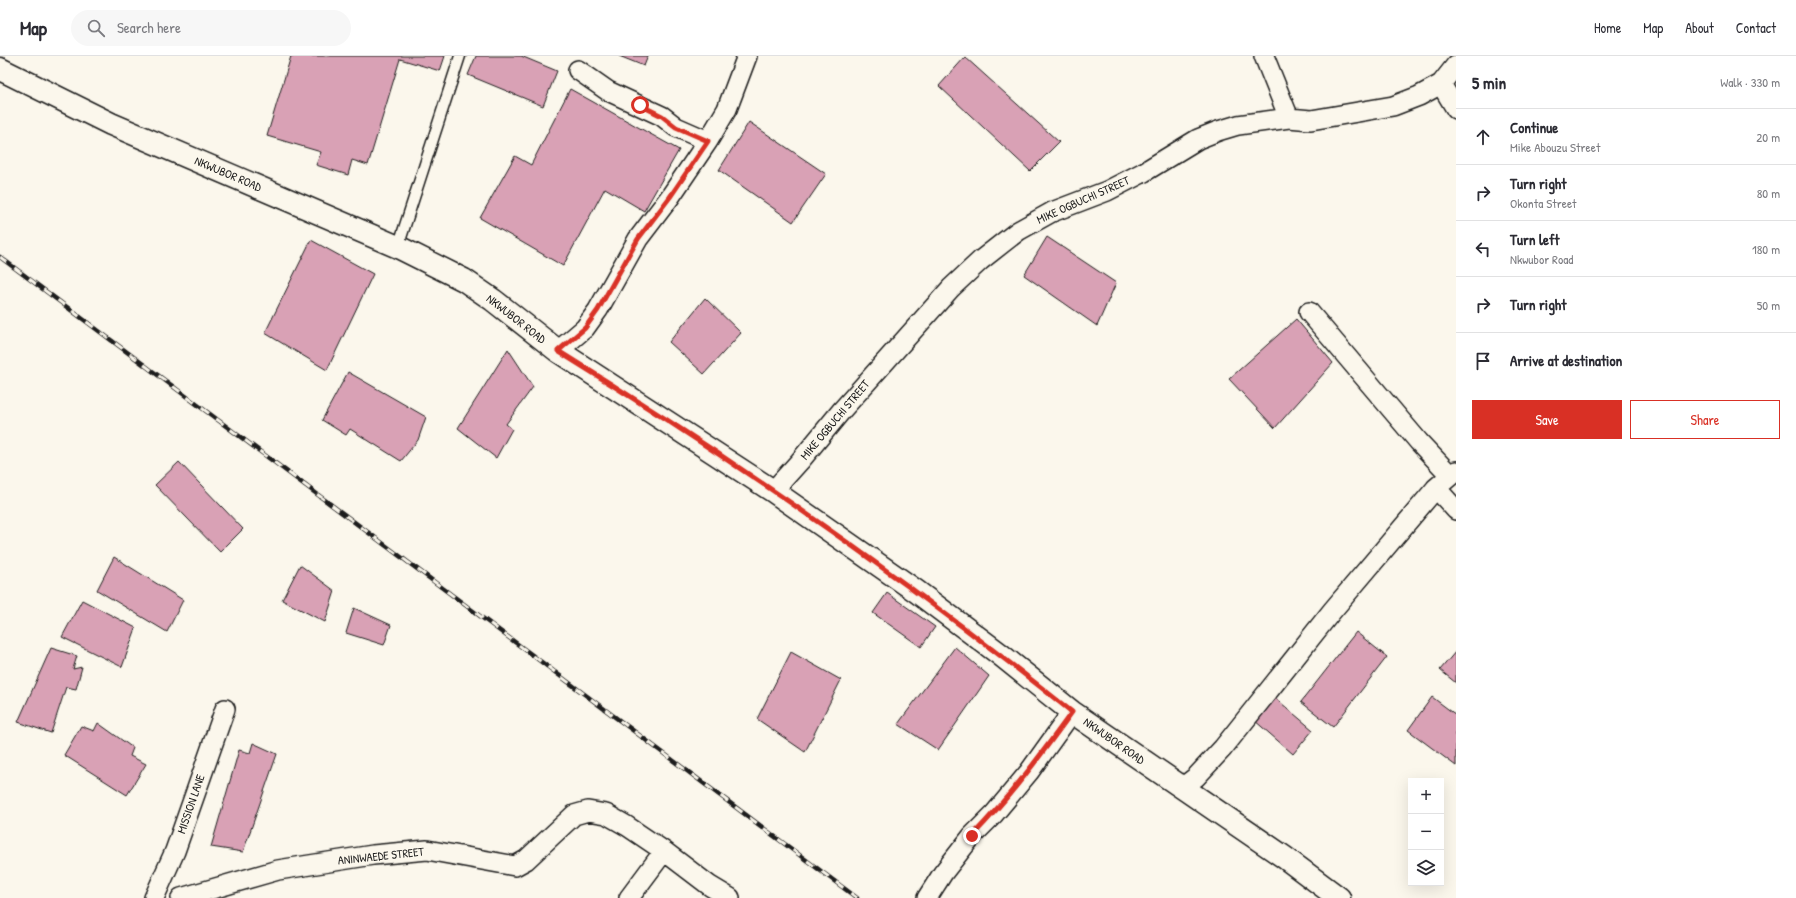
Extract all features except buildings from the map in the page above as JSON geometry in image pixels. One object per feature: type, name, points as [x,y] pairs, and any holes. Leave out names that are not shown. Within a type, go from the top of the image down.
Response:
[{"type":"street","points":[[558,351],[585,328],[598,310],[638,239],[670,197],[708,141],[727,109],[747,56]]},
{"type":"street","points":[[1264,56],[1289,118]]},
{"type":"street","name":"MIKE OGBUCHI STREET","points":[[773,490],[951,288],[981,260],[1018,230],[1052,212],[1107,191],[1144,172],[1198,139],[1238,125],[1289,118],[1311,120],[1393,106],[1419,96],[1441,84],[1456,66]]},
{"type":"street","name":"NKWUBOR ROAD","points":[[0,69],[111,124],[398,247],[464,280],[493,300],[558,351],[773,490],[916,591],[1001,655],[1072,712],[1284,856],[1339,898]]},
{"type":"street","points":[[578,70],[608,91],[662,116],[676,127],[708,141]]},
{"type":"street","points":[[1441,84],[1456,109]]},
{"type":"street","points":[[1182,788],[1196,777],[1223,748],[1332,611],[1436,488],[1453,473],[1419,442],[1309,312]]},
{"type":"street","points":[[1436,488],[1456,510]]},
{"type":"street","name":"MISSION LANE","points":[[154,898],[175,851],[225,709]]},
{"type":"street","points":[[927,898],[943,873],[972,836],[994,814],[1029,772],[1072,712]]},
{"type":"street","name":"ANINWAEDE STREET","points":[[181,898],[278,870],[373,855],[427,850],[515,866],[526,860],[574,815],[588,811],[606,814],[664,851],[710,886],[730,898]]},
{"type":"street","points":[[629,898],[664,851]]},
{"type":"lane","points":[[398,247],[460,56]]},
{"type":"railway","points":[[0,257],[857,898]]},
{"type":"route","points":[[640,105],[662,116],[676,127],[708,141],[670,197],[638,239],[598,310],[585,328],[558,351],[602,378],[773,490],[916,591],[1001,655],[1072,712],[1029,772],[994,814],[972,836]]}]
